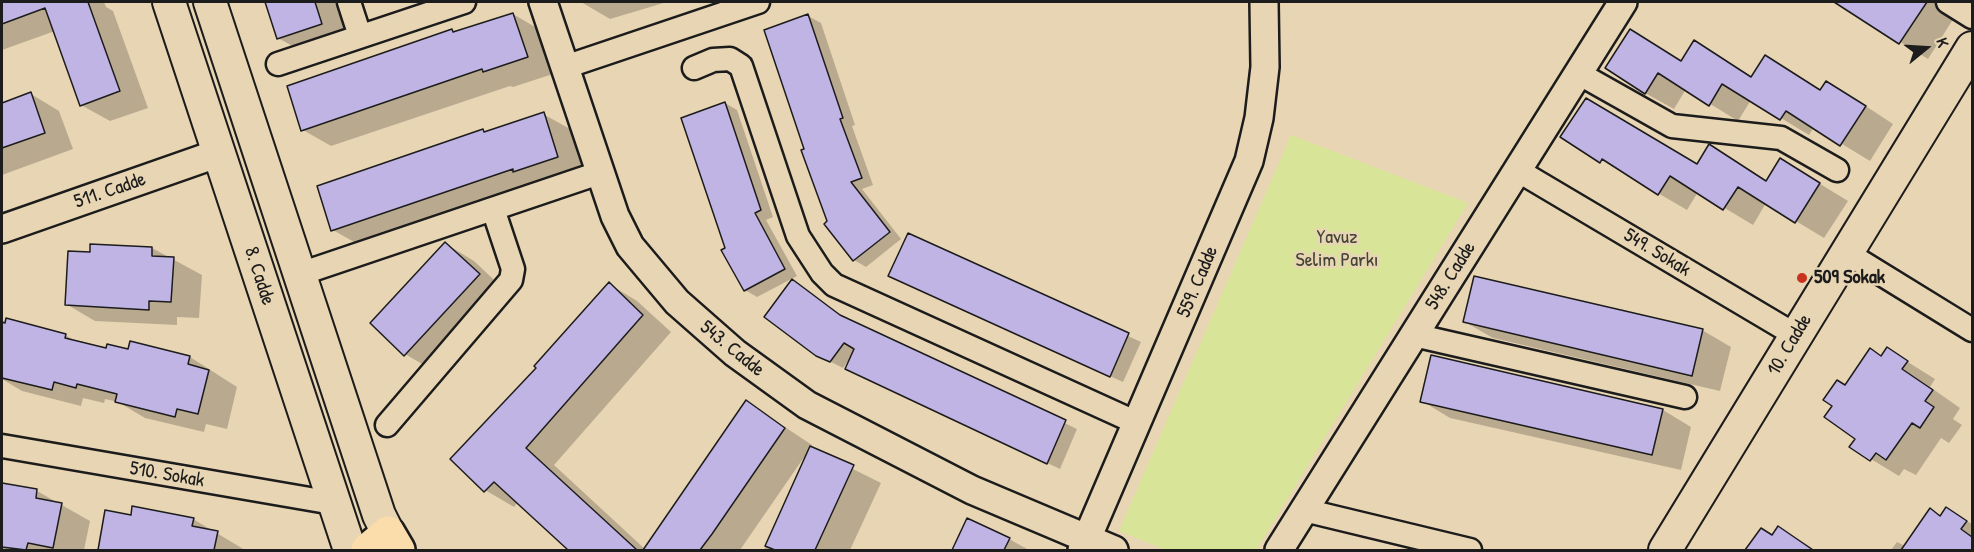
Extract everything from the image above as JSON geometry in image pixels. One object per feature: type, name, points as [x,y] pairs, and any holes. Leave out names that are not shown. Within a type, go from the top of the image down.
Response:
[{"type":"main road","name":"8. Cadde","points":[[169,2],[350,550]]},
{"type":"main road","name":"8. Cadde","points":[[210,2],[379,515],[384,545]]},
{"type":"main road","name":"10. Cadde","points":[[1665,550],[1972,48]]},
{"type":"street","points":[[348,2],[360,36]]},
{"type":"street","points":[[278,64],[464,2]]},
{"type":"street","name":"543. Cadde","points":[[543,2],[615,216],[630,246],[649,270],[703,327],[777,385],[807,405],[895,453],[1085,545]]},
{"type":"street","points":[[565,67],[758,2]]},
{"type":"street","name":"559. Cadde","points":[[1085,545],[1249,160],[1259,118],[1265,67],[1264,2]]},
{"type":"street","name":"548. Cadde","points":[[1279,550],[1623,2]]},
{"type":"street","points":[[1948,2],[1972,17]]},
{"type":"street","points":[[694,68],[713,60],[730,59],[741,66],[798,236],[816,266],[834,285],[1137,423]]},
{"type":"street","points":[[1578,73],[1672,126],[1781,138],[1837,170]]},
{"type":"street","name":"511. Cadde","points":[[2,229],[219,153]]},
{"type":"street","name":"549. Sokak","points":[[1517,170],[1797,336]]},
{"type":"street","points":[[300,274],[599,173]]},
{"type":"street","points":[[387,425],[511,280],[513,269],[493,209]]},
{"type":"street","points":[[1847,254],[1972,330]]},
{"type":"street","points":[[1414,335],[1685,396]]},
{"type":"street","name":"510. Sokak","points":[[2,447],[333,503]]},
{"type":"street","points":[[1304,510],[1470,550]]},
{"type":"street","points":[[1085,545],[1114,550]]},
{"type":"green space","name":"Yavuz Selim Parkı","points":[[1291,135],[1468,203],[1256,550],[1166,550],[1119,531]]},
{"type":"building","points":[[2,2],[88,2],[120,91],[80,106],[45,8],[2,24]]},
{"type":"building","points":[[265,2],[315,2],[322,24],[277,39]]},
{"type":"building","points":[[1834,2],[1927,2],[1899,44]]},
{"type":"building","points":[[513,13],[528,57],[483,72],[482,69],[301,131],[287,86],[452,29],[453,32]]},
{"type":"building","points":[[808,14],[843,118],[840,119],[862,178],[851,182],[890,232],[853,261],[824,224],[827,221],[801,150],[804,149],[764,30]]},
{"type":"building","points":[[1630,29],[1681,61],[1694,40],[1751,77],[1765,55],[1820,90],[1826,81],[1866,106],[1840,146],[1786,111],[1780,120],[1722,84],[1709,106],[1658,73],[1645,94],[1605,68]]},
{"type":"building","points":[[31,92],[45,133],[2,148],[2,103]]},
{"type":"building","points":[[1586,98],[1697,164],[1709,144],[1766,181],[1780,158],[1820,183],[1795,223],[1738,187],[1723,210],[1670,176],[1658,195],[1602,159],[1600,163],[1560,137]]},
{"type":"building","points":[[725,102],[761,210],[755,213],[785,269],[744,291],[721,250],[725,248],[681,118]]},
{"type":"building","points":[[544,112],[558,157],[513,172],[513,169],[331,231],[317,186],[483,129],[484,132]]},
{"type":"building","points":[[908,233],[1129,333],[1110,377],[888,276]]},
{"type":"building","points":[[445,242],[480,274],[404,356],[370,323]]},
{"type":"building","points":[[90,244],[152,247],[152,256],[174,257],[171,302],[149,301],[149,310],[65,305],[68,251],[90,252]]},
{"type":"building","points":[[1474,276],[1703,329],[1692,376],[1463,322]]},
{"type":"building","points":[[792,279],[840,315],[1066,420],[1047,464],[845,369],[854,349],[844,343],[830,362],[816,356],[764,317]]},
{"type":"building","points":[[609,282],[643,315],[526,448],[637,550],[568,550],[494,482],[484,492],[450,459],[536,368],[534,366]]},
{"type":"building","points":[[6,318],[66,334],[65,338],[106,348],[107,344],[128,349],[130,341],[190,356],[188,364],[209,370],[198,414],[177,409],[175,417],[115,402],[117,394],[77,384],[76,388],[54,382],[52,390],[2,378],[2,322],[5,323]]},
{"type":"building","points":[[1887,347],[1908,361],[1902,369],[1933,390],[1925,401],[1934,407],[1920,428],[1912,423],[1886,460],[1876,453],[1870,461],[1849,447],[1855,439],[1824,417],[1832,406],[1823,400],[1837,380],[1845,385],[1870,348],[1881,356]]},
{"type":"building","points":[[1431,355],[1663,409],[1652,455],[1420,402]]},
{"type":"building","points":[[746,400],[785,428],[700,550],[643,550]]},
{"type":"building","points":[[810,446],[854,465],[815,550],[775,550],[765,546]]},
{"type":"building","points":[[2,483],[37,489],[36,498],[62,503],[53,548],[28,543],[26,550],[2,547]]},
{"type":"building","points":[[132,506],[194,518],[192,526],[218,531],[214,550],[98,550],[105,510],[131,515]]},
{"type":"building","points":[[1946,507],[1967,521],[1961,529],[1972,537],[1972,550],[1901,550],[1930,508],[1940,516]]},
{"type":"building","points":[[967,518],[1010,538],[1004,550],[952,550]]},
{"type":"building","points":[[1778,526],[1813,550],[1745,550],[1761,528],[1772,535]]},
{"type":"place","name":"509 Sokak","points":[[1802,278]]}]
